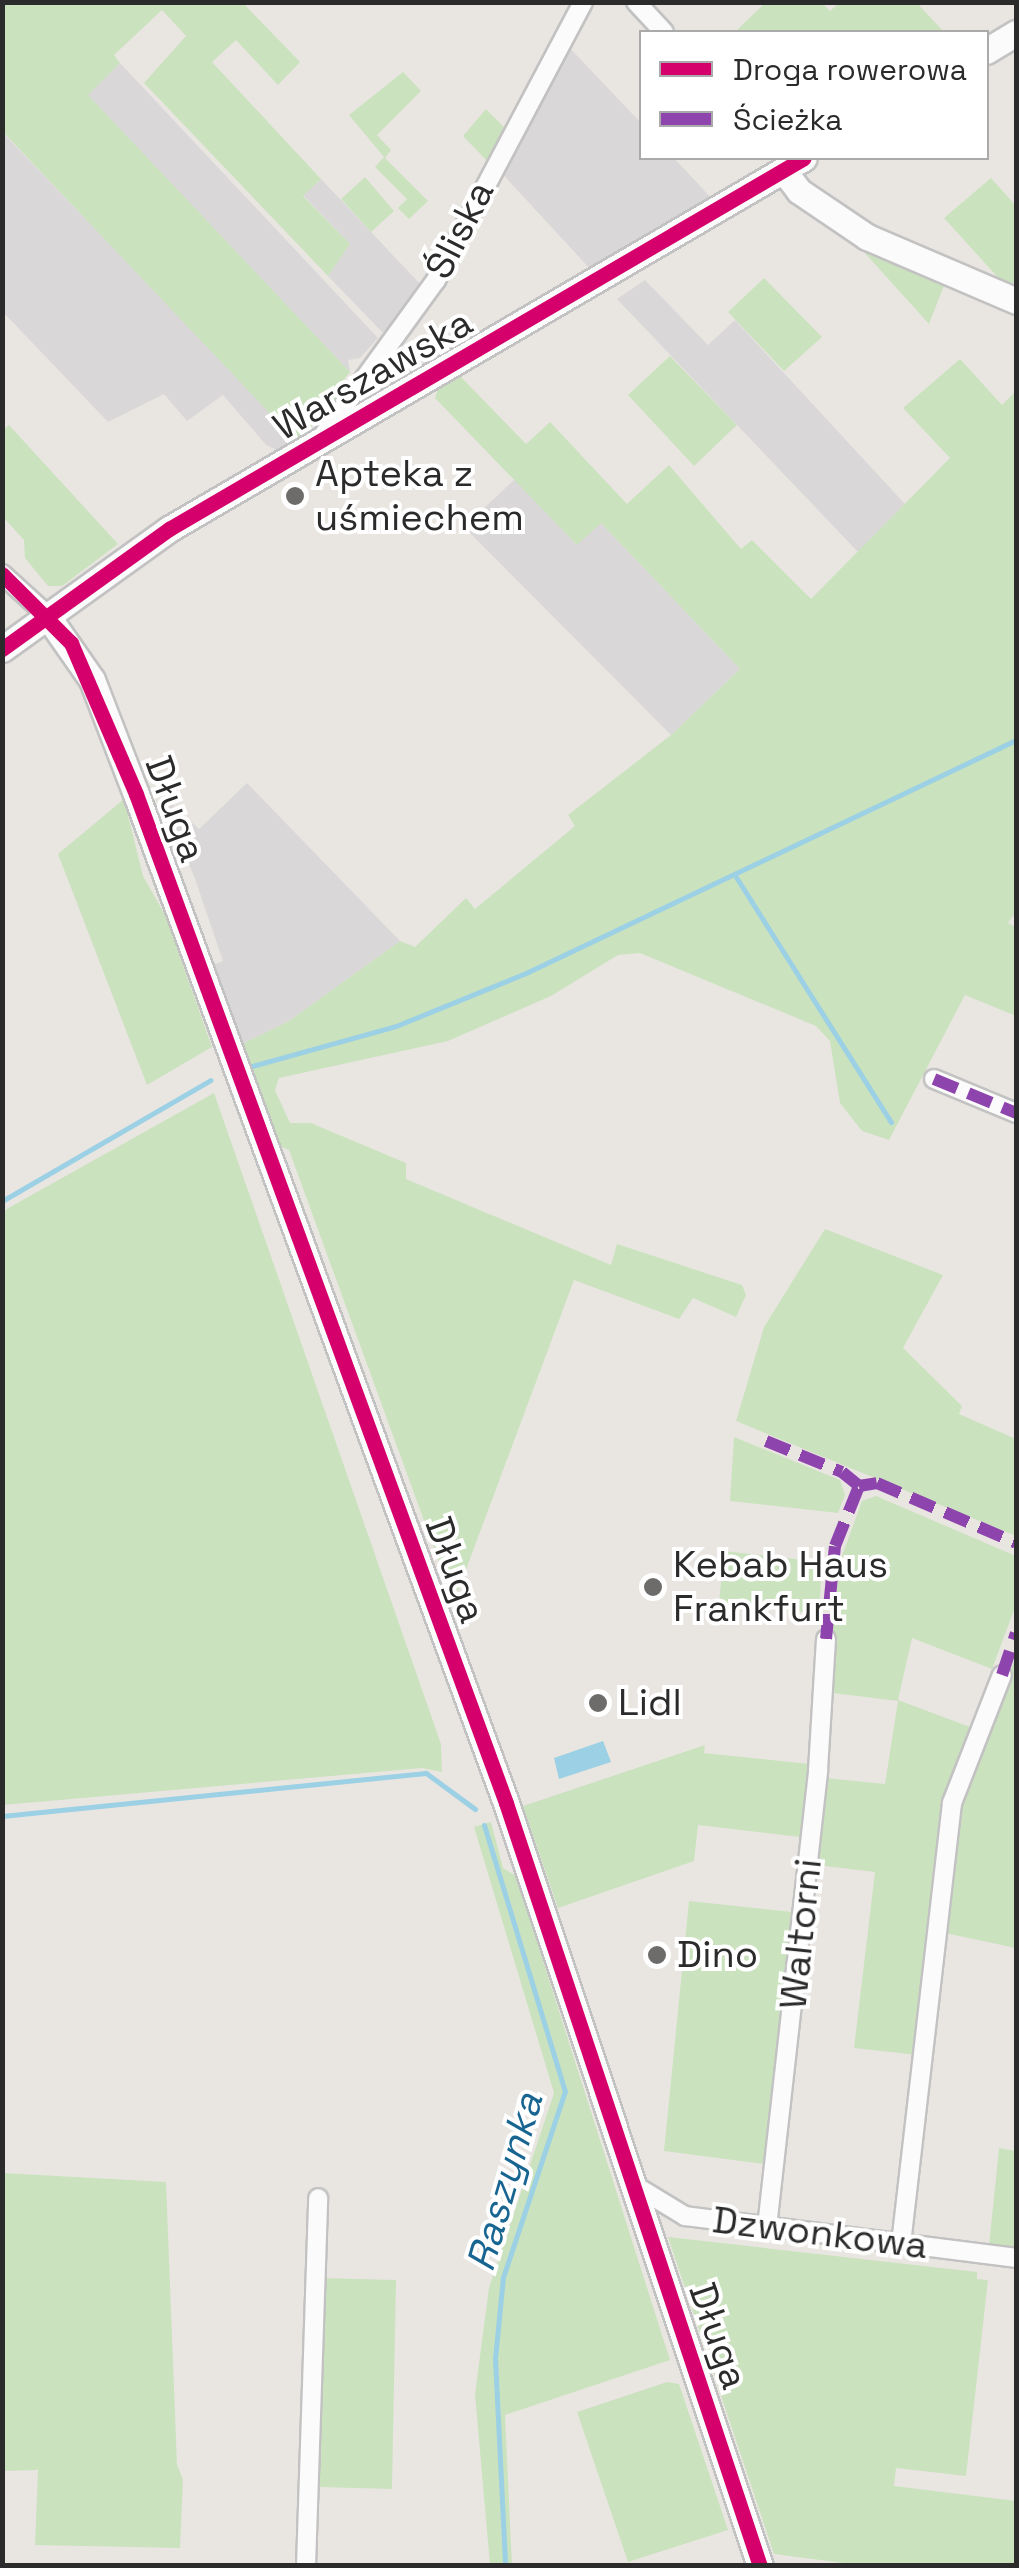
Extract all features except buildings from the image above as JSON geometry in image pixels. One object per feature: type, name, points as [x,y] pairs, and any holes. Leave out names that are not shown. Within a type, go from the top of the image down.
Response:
[{"type":"street","name":"Śliska","points":[[318,444],[322,429],[436,280],[583,2]]},
{"type":"street","points":[[636,2],[662,30]]},
{"type":"street","points":[[989,48],[1016,33]]},
{"type":"street","name":"Warszawska","points":[[2,649],[168,529],[318,444],[789,162]]},
{"type":"street","points":[[789,162],[799,192],[866,237],[1016,301]]},
{"type":"street","points":[[2,574],[46,614]]},
{"type":"street","name":"Długa","points":[[46,614],[92,680],[506,1803],[760,2566]]},
{"type":"street","points":[[934,1079],[1016,1114]]},
{"type":"street","name":"Waltorni","points":[[767,2228],[818,1770],[826,1639]]},
{"type":"street","points":[[901,2244],[952,1804],[1002,1674]]},
{"type":"street","name":"Dzwonkowa","points":[[632,2184],[672,2212],[767,2228],[1016,2258]]},
{"type":"street","points":[[306,2566],[318,2198]]},
{"type":"shaded area","points":[[566,44],[639,121],[639,160],[676,160],[715,202],[591,270],[497,168]]},
{"type":"shaded area","points":[[120,63],[378,338],[360,358],[348,360],[350,372],[87,95]]},
{"type":"shaded area","points":[[2,132],[295,440],[279,451],[266,445],[223,395],[187,421],[164,394],[108,422],[3,312]]},
{"type":"shaded area","points":[[321,179],[422,286],[390,331],[382,332],[328,276],[349,243],[303,195]]},
{"type":"shaded area","points":[[645,280],[708,345],[735,320],[905,504],[858,552],[617,299]]},
{"type":"shaded area","points":[[515,479],[576,544],[600,522],[740,669],[671,735],[464,527]]},
{"type":"shaded area","points":[[247,783],[400,941],[289,1021],[242,1044],[213,965],[223,961],[195,879],[182,847],[172,849],[161,817],[172,804],[199,829]]},
{"type":"green space","points":[[3,3],[243,3],[300,62],[278,85],[236,40],[212,62],[321,179],[303,196],[350,244],[328,276],[144,83],[186,36],[162,10],[114,55],[120,63],[88,95],[350,372],[338,387],[343,394],[297,442],[3,132]]},
{"type":"green space","points":[[765,3],[822,3],[830,11],[839,3],[917,3],[942,30],[737,30]]},
{"type":"green space","points":[[403,72],[421,91],[377,135],[391,150],[385,158],[428,201],[409,219],[398,208],[407,199],[375,167],[384,157],[349,115]]},
{"type":"green space","points":[[486,109],[506,129],[487,161],[463,136]]},
{"type":"green space","points":[[365,177],[394,211],[371,232],[341,199]]},
{"type":"green space","points":[[991,178],[1016,206],[1016,283],[1002,282],[944,218]]},
{"type":"green space","points":[[863,251],[945,283],[929,324]]},
{"type":"green space","points":[[764,278],[822,337],[784,371],[728,312]]},
{"type":"green space","points":[[670,356],[737,425],[694,466],[628,395]]},
{"type":"green space","points":[[960,359],[1002,405],[1016,391],[1016,912],[1008,923],[1016,927],[1016,1016],[965,995],[889,1140],[862,1131],[840,1103],[830,1041],[816,1026],[640,953],[618,955],[551,996],[448,1041],[279,1078],[275,1090],[290,1123],[311,1123],[406,1163],[406,1179],[611,1265],[617,1244],[742,1285],[746,1295],[736,1317],[693,1298],[679,1319],[574,1280],[458,1591],[446,1581],[289,1150],[273,1143],[242,1044],[289,1021],[400,941],[415,947],[466,898],[475,909],[575,826],[568,815],[671,735],[740,669],[601,523],[577,545],[435,398],[438,389],[460,376],[526,444],[550,422],[627,504],[669,465],[741,549],[752,540],[811,599],[950,458],[903,408]]},
{"type":"green space","points":[[9,425],[118,544],[62,586],[48,586],[25,558],[24,540],[3,517],[3,430]]},
{"type":"green space","points":[[124,799],[143,876],[165,915],[212,1047],[147,1085],[58,854]]},
{"type":"green space","points":[[214,1093],[441,1744],[442,1772],[422,1768],[3,1805],[3,1211]]},
{"type":"green space","points":[[825,1229],[943,1275],[903,1348],[962,1406],[959,1414],[1016,1439],[1016,1536],[736,1421],[764,1327]]},
{"type":"green space","points":[[734,1437],[840,1480],[845,1495],[838,1513],[730,1501]]},
{"type":"green space","points":[[876,1496],[1016,1556],[1016,1605],[992,1669],[912,1638],[898,1700],[970,1727],[943,1797],[917,2055],[854,2048],[875,1872],[816,1865],[826,1778],[885,1784],[898,1701],[833,1693],[833,1614],[842,1556],[862,1501]]},
{"type":"green space","points":[[724,1551],[822,1562],[819,1614],[719,1603]]},
{"type":"green space","points":[[1016,1656],[1016,1948],[945,1933],[963,1792]]},
{"type":"green space","points":[[705,1745],[704,1753],[809,1764],[800,1837],[698,1825],[694,1861],[558,1908],[523,1806]]},
{"type":"green space","points":[[491,1822],[503,1868],[516,1876],[670,2360],[505,2415],[512,2566],[490,2565],[475,2394],[489,2288],[554,2093],[474,1827]]},
{"type":"green space","points":[[689,1901],[792,1912],[764,2164],[664,2151]]},
{"type":"green space","points":[[999,2148],[1016,2151],[1016,2250],[989,2246]]},
{"type":"green space","points":[[3,2173],[166,2182],[177,2464],[183,2480],[180,2548],[35,2545],[38,2470],[3,2471]]},
{"type":"green space","points":[[668,2237],[977,2272],[977,2279],[988,2280],[966,2476],[896,2468],[894,2486],[1016,2501],[1016,2565],[867,2566],[774,2554]]},
{"type":"green space","points":[[322,2278],[396,2280],[392,2489],[318,2487]]},
{"type":"green space","points":[[667,2382],[679,2384],[728,2530],[628,2562],[577,2412]]},
{"type":"water","points":[[603,1741],[611,1762],[559,1779],[554,1758]]},
{"type":"waterway","points":[[252,1066],[396,1026],[528,972],[1016,740]]},
{"type":"waterway","points":[[736,877],[891,1122]]},
{"type":"waterway","points":[[2,1201],[211,1080]]},
{"type":"waterway","name":"Raszynka","points":[[2,1816],[426,1773],[475,1809]]},
{"type":"waterway","name":"Raszynka","points":[[484,1825],[565,2091],[503,2277],[495,2358],[505,2566]]},
{"type":"marked path","points":[[934,1079],[1016,1113]]},
{"type":"marked path","points":[[766,1441],[842,1472],[859,1486],[877,1483],[1016,1543]]},
{"type":"marked path","points":[[826,1639],[835,1546],[859,1486]]},
{"type":"marked path","points":[[1002,1675],[1016,1633]]},
{"type":"cycle path","points":[[2,649],[169,529],[801,160]]},
{"type":"cycle path","points":[[2,574],[71,643],[136,794],[506,1803],[760,2566]]},
{"type":"place","name":"Apteka z uśmiechem","points":[[295,496]]},
{"type":"place","name":"Kebab Haus Frankfurt","points":[[653,1587]]},
{"type":"place","name":"Lidl","points":[[598,1703]]},
{"type":"place","name":"Dino","points":[[657,1955]]}]
